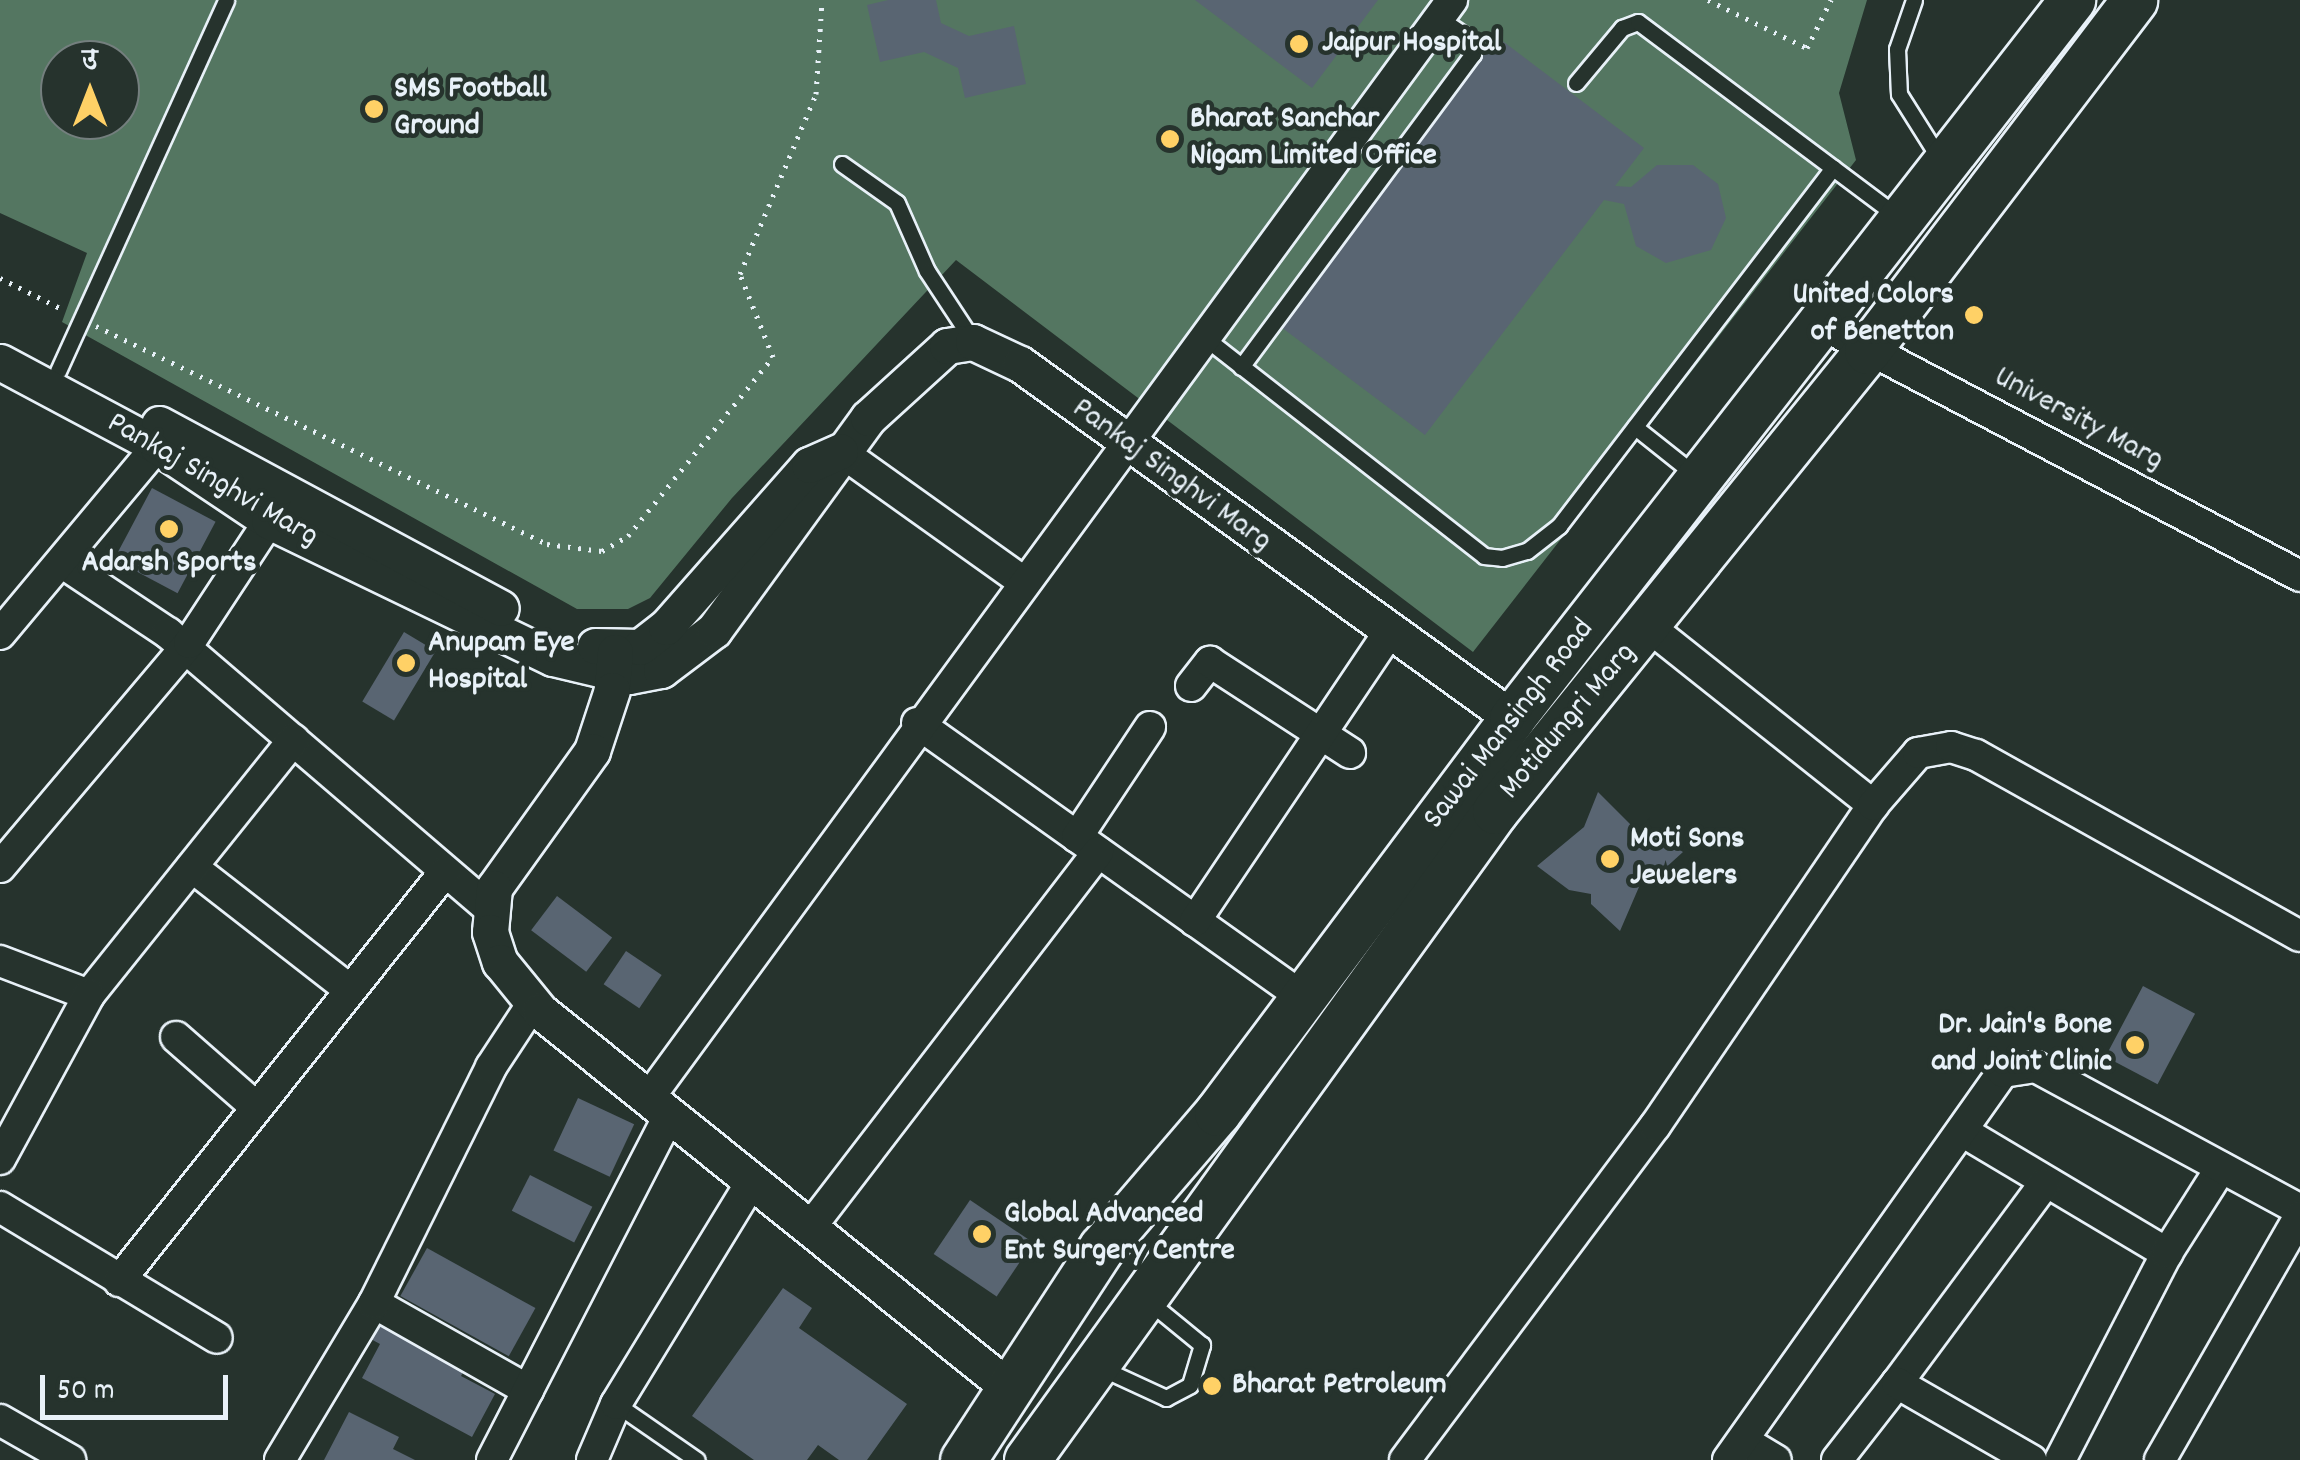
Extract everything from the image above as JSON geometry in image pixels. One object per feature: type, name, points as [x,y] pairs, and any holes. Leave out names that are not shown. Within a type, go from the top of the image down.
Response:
[{"type":"main road","name":"Sawai Mansingh Road","points":[[963,1460],[1102,1247],[1304,998],[1512,718],[1824,325],[1900,218],[2072,0]]},
{"type":"main road","name":"Motidungri Marg","points":[[1027,1460],[1140,1294],[1495,811],[1868,351],[2134,0]]},
{"type":"street","points":[[492,1460],[658,1107],[917,723],[1446,9]]},
{"type":"street","name":"University Marg","points":[[1824,325],[2300,576]]},
{"type":"street","name":"Pankaj Singhvi Marg","points":[[0,340],[58,371],[278,507],[614,664]]},
{"type":"street","points":[[973,342],[947,346],[918,367],[840,451],[810,464],[666,626],[614,664],[592,751],[494,888],[491,910],[500,962],[533,1003],[809,1230],[1008,1386]]},
{"type":"street","name":"Pankaj Singhvi Marg","points":[[973,342],[1020,364],[1124,444],[1512,718]]},
{"type":"street","name":"Pankaj Singhvi Marg","points":[[0,362],[163,438]]},
{"type":"street","points":[[0,634],[63,564],[163,438]]},
{"type":"street","points":[[840,451],[1021,580]]},
{"type":"street","points":[[0,867],[186,648],[278,507]]},
{"type":"street","points":[[63,564],[186,648],[491,910]]},
{"type":"street","points":[[1648,626],[1873,805]]},
{"type":"street","points":[[1195,921],[1389,632]]},
{"type":"street","points":[[1191,686],[1210,662],[1350,753]]},
{"type":"street","points":[[917,723],[1304,998]]},
{"type":"street","points":[[809,1230],[1088,844],[1150,727]]},
{"type":"street","points":[[0,1159],[89,995],[294,740]]},
{"type":"street","points":[[1405,1460],[1655,1126],[1873,805],[1918,752],[1951,747],[2300,936]]},
{"type":"street","points":[[192,867],[346,987]]},
{"type":"street","points":[[120,1282],[346,987],[444,872]]},
{"type":"street","points":[[0,961],[89,995]]},
{"type":"street","points":[[280,1460],[374,1302],[490,1066],[533,1003]]},
{"type":"street","points":[[176,1037],[256,1107]]},
{"type":"street","points":[[1776,1460],[1736,1450],[2003,1072],[2036,1067],[2300,1213],[2160,1460]]},
{"type":"street","points":[[1962,1131],[2044,1184],[2167,1253]]},
{"type":"street","points":[[2060,1460],[2167,1253],[2222,1168]]},
{"type":"street","points":[[592,1460],[616,1404],[751,1183]]},
{"type":"street","points":[[1838,1460],[2044,1184]]},
{"type":"street","points":[[0,1207],[217,1338]]},
{"type":"street","points":[[374,1302],[528,1390]]},
{"type":"street","points":[[1896,1383],[2031,1460]]},
{"type":"street","points":[[0,1420],[70,1460]]},
{"type":"lane","points":[[58,371],[226,0]]},
{"type":"lane","points":[[1907,2],[1897,49],[1900,94],[1943,162]]},
{"type":"lane","points":[[1241,366],[1472,54],[1470,39],[1446,9]]},
{"type":"lane","points":[[1576,83],[1622,28],[1638,22],[1900,218]]},
{"type":"lane","points":[[842,164],[897,203],[927,271],[973,342]]},
{"type":"lane","points":[[1204,336],[1484,556],[1526,552],[1558,526],[1833,168]]},
{"type":"lane","points":[[1634,427],[1702,479]]},
{"type":"lane","points":[[1091,1362],[1166,1398],[1190,1385],[1202,1344],[1140,1294]]},
{"type":"lane","points":[[616,1404],[697,1460]]},
{"type":"path","points":[[0,278],[547,544],[602,550],[628,536],[773,357],[740,274],[816,94],[822,0]]},
{"type":"path","points":[[1708,0],[1808,48],[1831,0]]},
{"type":"green space","points":[[0,0],[1867,0],[1839,93],[1856,160],[1473,652],[956,260],[732,498],[650,598],[628,609],[577,609],[62,322],[87,253],[0,213]]},
{"type":"building","points":[[888,0],[936,0],[941,23],[969,36],[1014,26],[1026,84],[965,98],[958,68],[924,52],[880,62],[867,5]]},
{"type":"building","name":"Jaipur Hospital","points":[[1195,0],[1378,0],[1312,88]]},
{"type":"building","points":[[1496,36],[1644,148],[1615,186],[1631,187],[1657,165],[1693,165],[1718,184],[1726,218],[1711,250],[1666,263],[1636,246],[1624,204],[1604,200],[1425,435],[1277,324]]},
{"type":"building","points":[[152,488],[216,522],[178,593],[114,560]]},
{"type":"building","points":[[404,632],[436,651],[394,720],[362,701]]},
{"type":"building","name":"Moti Sons Jewelers","points":[[1598,792],[1640,834],[1648,830],[1683,852],[1651,881],[1642,880],[1620,931],[1591,904],[1591,894],[1569,890],[1537,866],[1584,827]]},
{"type":"building","points":[[557,896],[612,938],[586,972],[531,930]]},
{"type":"building","points":[[626,951],[662,975],[639,1008],[604,984]]},
{"type":"building","points":[[2143,986],[2195,1014],[2158,1084],[2105,1057]]},
{"type":"building","points":[[578,1098],[634,1124],[610,1177],[553,1151]]},
{"type":"building","points":[[530,1175],[592,1207],[574,1242],[512,1211]]},
{"type":"building","points":[[970,1200],[1033,1242],[997,1296],[934,1254]]},
{"type":"building","points":[[427,1248],[535,1308],[509,1356],[400,1296]]},
{"type":"building","points":[[783,1288],[812,1308],[799,1328],[907,1404],[867,1460],[839,1460],[818,1445],[807,1460],[754,1460],[692,1416]]},
{"type":"building","points":[[379,1320],[466,1367],[461,1376],[495,1394],[472,1437],[362,1378],[380,1344],[369,1338]]},
{"type":"building","points":[[349,1412],[399,1437],[393,1449],[415,1460],[324,1460]]},
{"type":"place","name":"Jaipur Hospital","points":[[1299,44]]},
{"type":"place","name":"SMS Football Ground","points":[[374,109]]},
{"type":"place","name":"Bharat Sanchar Nigam Limited Office","points":[[1170,139]]},
{"type":"place","name":"United Colors of Benetton","points":[[1974,315]]},
{"type":"place","name":"Adarsh Sports","points":[[169,529]]},
{"type":"place","name":"Anupam Eye Hospital","points":[[406,663]]},
{"type":"place","name":"Moti Sons Jewelers","points":[[1610,859]]},
{"type":"place","name":"Dr. Jain's Bone and Joint Clinic","points":[[2135,1045]]},
{"type":"place","name":"Global Advanced Ent Surgery Centre","points":[[982,1234]]},
{"type":"place","name":"Bharat Petroleum","points":[[1212,1386]]}]
